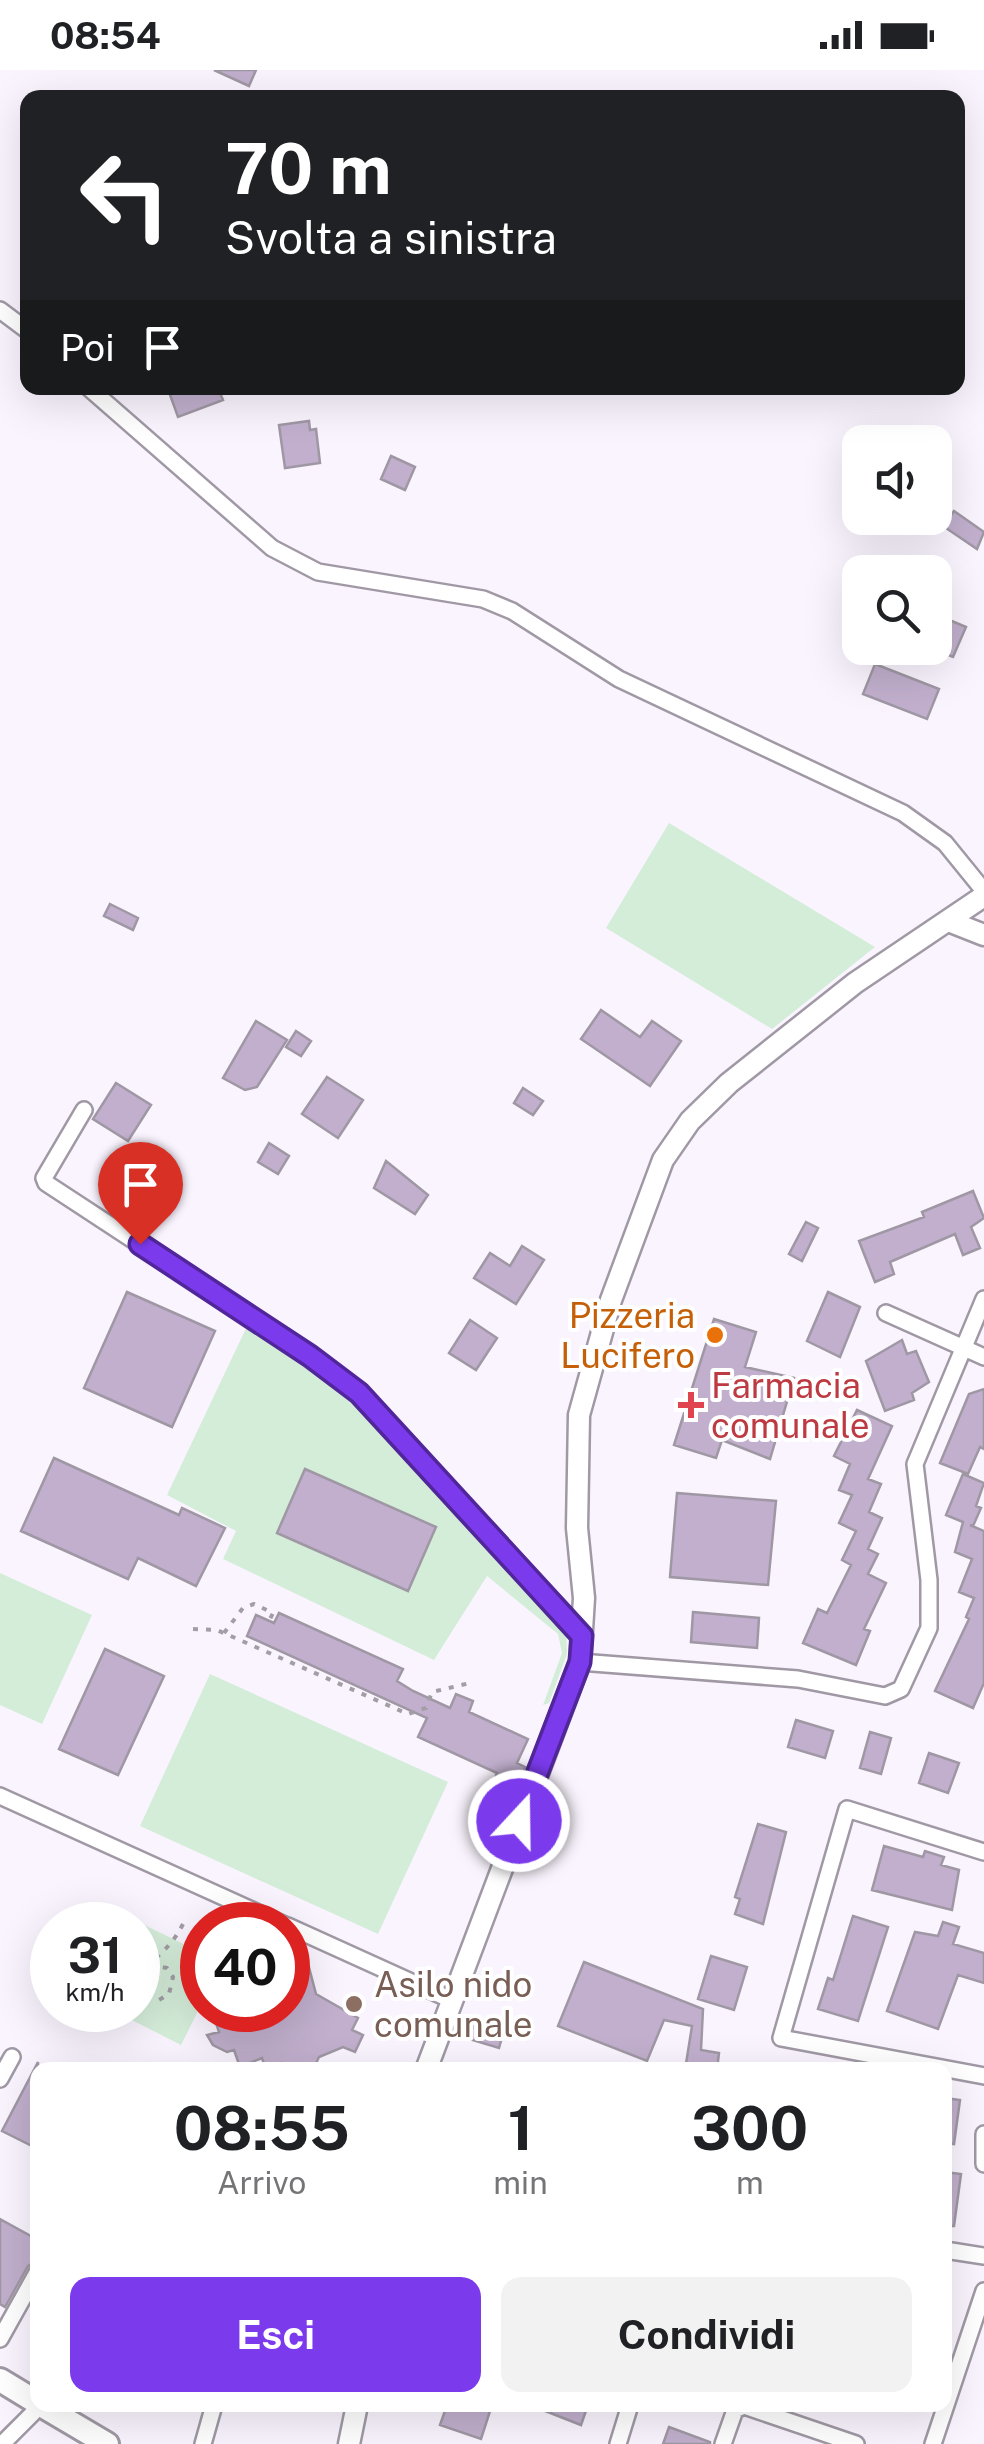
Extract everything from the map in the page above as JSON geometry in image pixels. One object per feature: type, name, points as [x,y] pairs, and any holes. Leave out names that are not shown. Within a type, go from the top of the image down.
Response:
[{"type":"main road","points":[[0,2380],[30,2398]]},
{"type":"main road","points":[[53,2412],[107,2444]]},
{"type":"street","points":[[97,395],[272,548],[318,572],[448,591],[512,611],[636,688],[903,813],[944,842],[984,893],[951,922],[854,983],[730,1083],[690,1121],[663,1160],[611,1300],[579,1415],[580,1662],[449,1999],[429,2062]]},
{"type":"street","points":[[951,922],[984,935]]},
{"type":"street","points":[[84,1110],[44,1178],[46,1183],[283,1337],[359,1393],[582,1636]]},
{"type":"street","points":[[580,1662],[798,1679],[894,1694],[929,1628],[929,1580],[915,1464],[984,1298]]},
{"type":"street","points":[[886,1314],[984,1358]]},
{"type":"street","points":[[0,1796],[233,1902]]},
{"type":"street","points":[[909,2062],[781,2038],[847,1809],[984,1852]]},
{"type":"street","points":[[310,1937],[449,1999]]},
{"type":"street","points":[[0,2080],[12,2056]]},
{"type":"street","points":[[952,2070],[984,2076]]},
{"type":"street","points":[[984,2134],[984,2164]]},
{"type":"street","points":[[952,2251],[984,2256]]},
{"type":"street","points":[[0,2339],[30,2285]]},
{"type":"street","points":[[952,2387],[984,2291]]},
{"type":"street","points":[[2,2444],[32,2412]]},
{"type":"street","points":[[203,2444],[212,2412]]},
{"type":"street","points":[[349,2444],[356,2412]]},
{"type":"street","points":[[618,2444],[628,2412]]},
{"type":"street","points":[[724,2444],[734,2412]]},
{"type":"street","points":[[762,2412],[856,2444]]},
{"type":"street","points":[[933,2444],[944,2412]]},
{"type":"path","points":[[224,1634],[243,1608],[254,1604],[273,1613],[270,1621]]},
{"type":"path","points":[[193,1630],[224,1634],[408,1714],[426,1708],[432,1692],[474,1682]]},
{"type":"path","points":[[160,1957],[180,1929]]},
{"type":"path","points":[[150,1965],[167,1968],[173,1977],[170,1994],[159,2000],[148,1998],[139,1989],[141,1972],[150,1965]]},
{"type":"green space","points":[[669,823],[875,947],[772,1029],[606,928]]},
{"type":"green space","points":[[249,1322],[362,1405],[566,1624],[567,1654],[549,1703],[543,1705],[562,1653],[558,1634],[487,1576],[434,1660],[223,1559],[236,1531],[167,1495]]},
{"type":"green space","points":[[0,1573],[92,1615],[42,1724],[0,1705]]},
{"type":"green space","points":[[210,1674],[448,1782],[378,1934],[140,1826]]},
{"type":"green space","points":[[160,1933],[180,1942],[180,2032],[188,2032],[181,2045],[155,2032],[160,2032]]},
{"type":"building","points":[[214,70],[256,70],[249,86]]},
{"type":"building","points":[[170,395],[221,395],[223,400],[178,417]]},
{"type":"building","points":[[309,421],[310,430],[316,429],[320,463],[285,468],[279,425]]},
{"type":"building","points":[[391,456],[415,467],[405,490],[381,479]]},
{"type":"building","points":[[954,511],[984,532],[977,549],[952,532]]},
{"type":"building","points":[[952,621],[966,627],[952,657]]},
{"type":"building","points":[[875,665],[939,689],[927,719],[863,694]]},
{"type":"building","points":[[110,904],[138,918],[133,930],[104,916]]},
{"type":"building","points":[[601,1010],[640,1037],[652,1021],[681,1041],[650,1086],[581,1039]]},
{"type":"building","points":[[256,1021],[287,1040],[257,1087],[245,1090],[223,1078]]},
{"type":"building","points":[[296,1031],[311,1041],[301,1056],[286,1047]]},
{"type":"building","points":[[327,1077],[363,1100],[338,1138],[302,1114]]},
{"type":"building","points":[[116,1083],[151,1105],[128,1141],[93,1119]]},
{"type":"building","points":[[523,1088],[543,1101],[533,1115],[514,1103]]},
{"type":"building","points":[[269,1143],[289,1156],[278,1174],[258,1162]]},
{"type":"building","points":[[386,1161],[428,1195],[415,1214],[374,1188]]},
{"type":"building","points":[[973,1191],[984,1218],[971,1227],[980,1248],[963,1255],[955,1234],[890,1262],[894,1274],[875,1282],[859,1241],[924,1217],[922,1212]]},
{"type":"building","points":[[806,1222],[818,1228],[802,1261],[789,1254]]},
{"type":"building","points":[[522,1246],[544,1260],[516,1304],[474,1278],[490,1253],[510,1266]]},
{"type":"building","points":[[127,1292],[215,1331],[172,1427],[84,1388]]},
{"type":"building","points":[[828,1292],[860,1307],[840,1357],[807,1341]]},
{"type":"building","points":[[714,1319],[756,1332],[745,1367],[794,1378],[770,1459],[722,1440],[716,1458],[674,1445]]},
{"type":"building","points":[[470,1320],[497,1338],[476,1370],[449,1353]]},
{"type":"building","points":[[902,1340],[907,1354],[916,1351],[929,1382],[912,1393],[914,1400],[885,1411],[866,1361]]},
{"type":"building","points":[[984,1389],[984,1449],[980,1447],[968,1474],[940,1463],[969,1394]]},
{"type":"building","points":[[857,1410],[892,1426],[868,1479],[881,1484],[869,1512],[882,1518],[868,1549],[878,1554],[868,1574],[886,1583],[864,1629],[870,1631],[856,1665],[803,1643],[818,1609],[827,1613],[851,1565],[842,1560],[856,1531],[839,1523],[852,1495],[839,1490],[850,1464],[834,1456]]},
{"type":"building","points":[[54,1458],[179,1515],[182,1508],[225,1528],[196,1586],[138,1558],[128,1579],[21,1531]]},
{"type":"building","points":[[305,1469],[436,1527],[408,1591],[277,1533]]},
{"type":"building","points":[[963,1474],[984,1483],[976,1506],[981,1508],[973,1526],[970,1525],[984,1531],[984,1683],[973,1708],[935,1691],[969,1619],[966,1617],[974,1598],[959,1592],[972,1559],[955,1552],[963,1522],[946,1515]]},
{"type":"building","points":[[677,1493],[776,1501],[768,1585],[670,1577]]},
{"type":"building","points":[[693,1612],[759,1618],[757,1648],[691,1642]]},
{"type":"building","points":[[279,1613],[403,1669],[397,1681],[413,1691],[450,1708],[456,1694],[473,1701],[469,1712],[528,1739],[517,1763],[525,1767],[512,1796],[491,1787],[497,1773],[418,1737],[427,1718],[247,1636],[256,1615],[274,1623]]},
{"type":"building","points":[[105,1649],[164,1676],[118,1775],[59,1749]]},
{"type":"building","points":[[796,1720],[833,1731],[825,1758],[788,1747]]},
{"type":"building","points":[[870,1732],[891,1738],[881,1774],[860,1768]]},
{"type":"building","points":[[929,1753],[959,1763],[948,1793],[919,1783]]},
{"type":"building","points":[[758,1824],[786,1832],[763,1924],[735,1914],[740,1899],[735,1897]]},
{"type":"building","points":[[884,1846],[923,1857],[925,1851],[944,1857],[941,1865],[959,1870],[952,1910],[872,1890]]},
{"type":"building","points":[[853,1916],[888,1927],[858,2021],[818,2009],[828,1978],[833,1980]]},
{"type":"building","points":[[943,1922],[959,1927],[953,1944],[984,1953],[984,1983],[958,1975],[938,2029],[887,2011],[915,1932],[938,1936]]},
{"type":"building","points":[[711,1956],[747,1967],[734,2010],[698,1999]]},
{"type":"building","points":[[584,1962],[703,2009],[701,2050],[719,2053],[718,2062],[686,2062],[692,2026],[664,2020],[647,2061],[558,2026]]},
{"type":"building","points":[[310,1971],[316,1994],[358,2018],[352,2030],[363,2035],[355,2052],[343,2047],[319,2057],[317,2062],[263,2062],[262,2058],[238,2062],[234,2050],[227,2052],[213,2045],[207,2035],[310,2032]]},
{"type":"building","points":[[475,2021],[504,2030],[499,2048],[469,2039]]},
{"type":"building","points":[[30,2077],[30,2145],[2,2131]]},
{"type":"building","points":[[952,2099],[960,2100],[952,2144]]},
{"type":"building","points":[[952,2173],[961,2174],[952,2226]]},
{"type":"building","points":[[0,2219],[30,2236],[30,2265],[5,2307],[0,2304]]},
{"type":"building","points":[[445,2412],[490,2412],[481,2439],[440,2425]]},
{"type":"building","points":[[548,2412],[586,2412],[581,2425]]},
{"type":"building","points":[[669,2427],[710,2442],[710,2444],[663,2444]]},
{"type":"place","name":"Pizzeria Lucifero","points":[[715,1335]]},
{"type":"place","name":"Farmacia comunale","points":[[691,1405]]},
{"type":"place","name":"Asilo nido comunale","points":[[354,2004]]},
{"type":"route","points":[[140,1244],[310,1356],[359,1393],[582,1636],[580,1662],[519,1821]]}]
